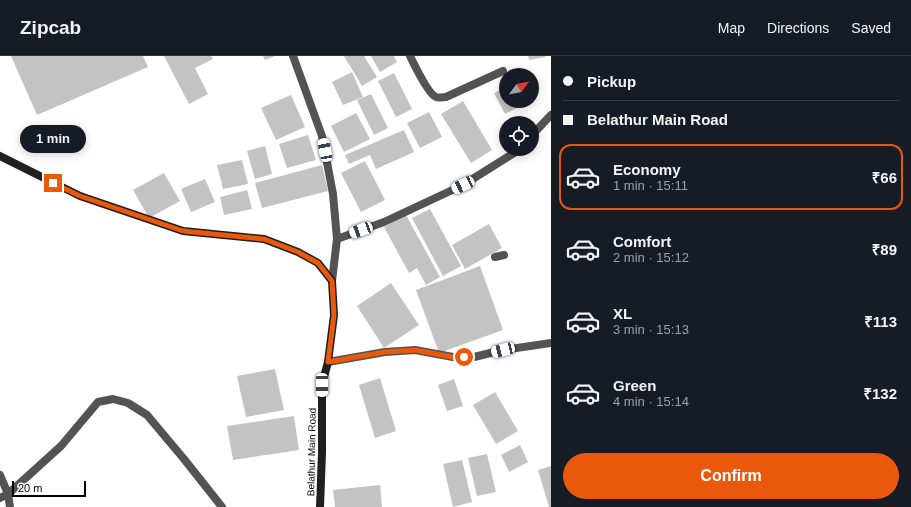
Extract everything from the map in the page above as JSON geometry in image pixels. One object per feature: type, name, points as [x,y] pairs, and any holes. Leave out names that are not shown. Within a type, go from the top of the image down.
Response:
[{"type":"street","points":[[292,56],[322,136],[333,194],[337,239],[332,281]]},
{"type":"street","points":[[410,56],[432,95],[437,98],[446,97],[499,73]]},
{"type":"street","points":[[539,128],[551,115]]},
{"type":"street","points":[[0,156],[80,196],[183,231],[264,239],[298,252],[318,263],[332,281]]},
{"type":"street","points":[[337,239],[384,222],[463,185],[509,156]]},
{"type":"street","points":[[494,258],[504,255]]},
{"type":"street","name":"Belathur Main Road","points":[[320,507],[322,385],[328,362],[334,315],[332,281]]},
{"type":"street","points":[[328,362],[385,352],[415,350],[452,357],[474,357],[503,350],[551,343]]},
{"type":"street","points":[[0,498],[8,494],[61,446],[98,402],[113,399],[128,403],[147,415],[222,507]]},
{"type":"street","points":[[0,475],[8,494],[10,507]]},
{"type":"building","points":[[11,56],[143,56],[148,67],[37,115]]},
{"type":"building","points":[[164,56],[211,56],[213,59],[195,68],[208,94],[189,104]]},
{"type":"building","points":[[263,56],[275,56],[265,60]]},
{"type":"building","points":[[344,56],[364,56],[377,77],[362,86]]},
{"type":"building","points":[[371,56],[394,56],[397,62],[380,72]]},
{"type":"building","points":[[528,56],[545,56],[545,57],[529,60]]},
{"type":"building","points":[[352,72],[363,97],[343,105],[332,82]]},
{"type":"building","points":[[394,73],[412,109],[396,117],[378,81]]},
{"type":"building","points":[[499,90],[499,103],[494,93]]},
{"type":"building","points":[[371,94],[388,128],[374,135],[357,100]]},
{"type":"building","points":[[291,95],[305,127],[276,140],[261,108]]},
{"type":"building","points":[[463,101],[492,150],[471,163],[441,114]]},
{"type":"building","points":[[502,108],[517,108],[505,114]]},
{"type":"building","points":[[429,112],[442,137],[420,148],[407,123]]},
{"type":"building","points":[[356,113],[370,139],[344,152],[331,126]]},
{"type":"building","points":[[404,130],[414,152],[376,169],[370,155],[349,164],[345,155]]},
{"type":"building","points":[[308,135],[316,160],[287,168],[279,144]]},
{"type":"building","points":[[265,146],[272,174],[255,179],[247,151]]},
{"type":"building","points":[[242,160],[248,184],[223,189],[217,165]]},
{"type":"building","points":[[365,161],[385,200],[361,212],[341,173]]},
{"type":"building","points":[[322,165],[328,191],[262,208],[255,183]]},
{"type":"building","points":[[164,173],[180,201],[149,218],[133,190]]},
{"type":"building","points":[[205,179],[215,202],[191,212],[181,189]]},
{"type":"building","points":[[247,190],[252,209],[224,215],[220,197]]},
{"type":"building","points":[[430,209],[461,266],[443,276],[412,218]]},
{"type":"building","points":[[406,215],[440,277],[426,285],[417,268],[409,273],[384,227]]},
{"type":"building","points":[[489,224],[502,248],[465,269],[452,245]]},
{"type":"building","points":[[480,266],[503,330],[439,353],[416,290]]},
{"type":"building","points":[[391,283],[419,325],[384,348],[357,306]]},
{"type":"building","points":[[275,369],[284,410],[246,417],[237,376]]},
{"type":"building","points":[[380,378],[396,431],[375,438],[359,385]]},
{"type":"building","points":[[454,379],[463,406],[447,411],[438,385]]},
{"type":"building","points":[[495,392],[518,431],[496,444],[473,405]]},
{"type":"building","points":[[294,416],[299,450],[233,460],[227,426]]},
{"type":"building","points":[[520,445],[528,462],[509,472],[501,455]]},
{"type":"building","points":[[487,454],[496,492],[477,496],[468,458]]},
{"type":"building","points":[[462,460],[472,502],[453,507],[443,464]]},
{"type":"building","points":[[551,466],[551,507],[549,507],[538,470]]},
{"type":"building","points":[[380,485],[382,507],[335,507],[333,490]]},
{"type":"route","points":[[53,183],[80,196],[183,231],[264,239],[298,252],[318,263],[332,281],[334,315],[328,362],[385,352],[415,350],[452,357],[464,357]]}]
